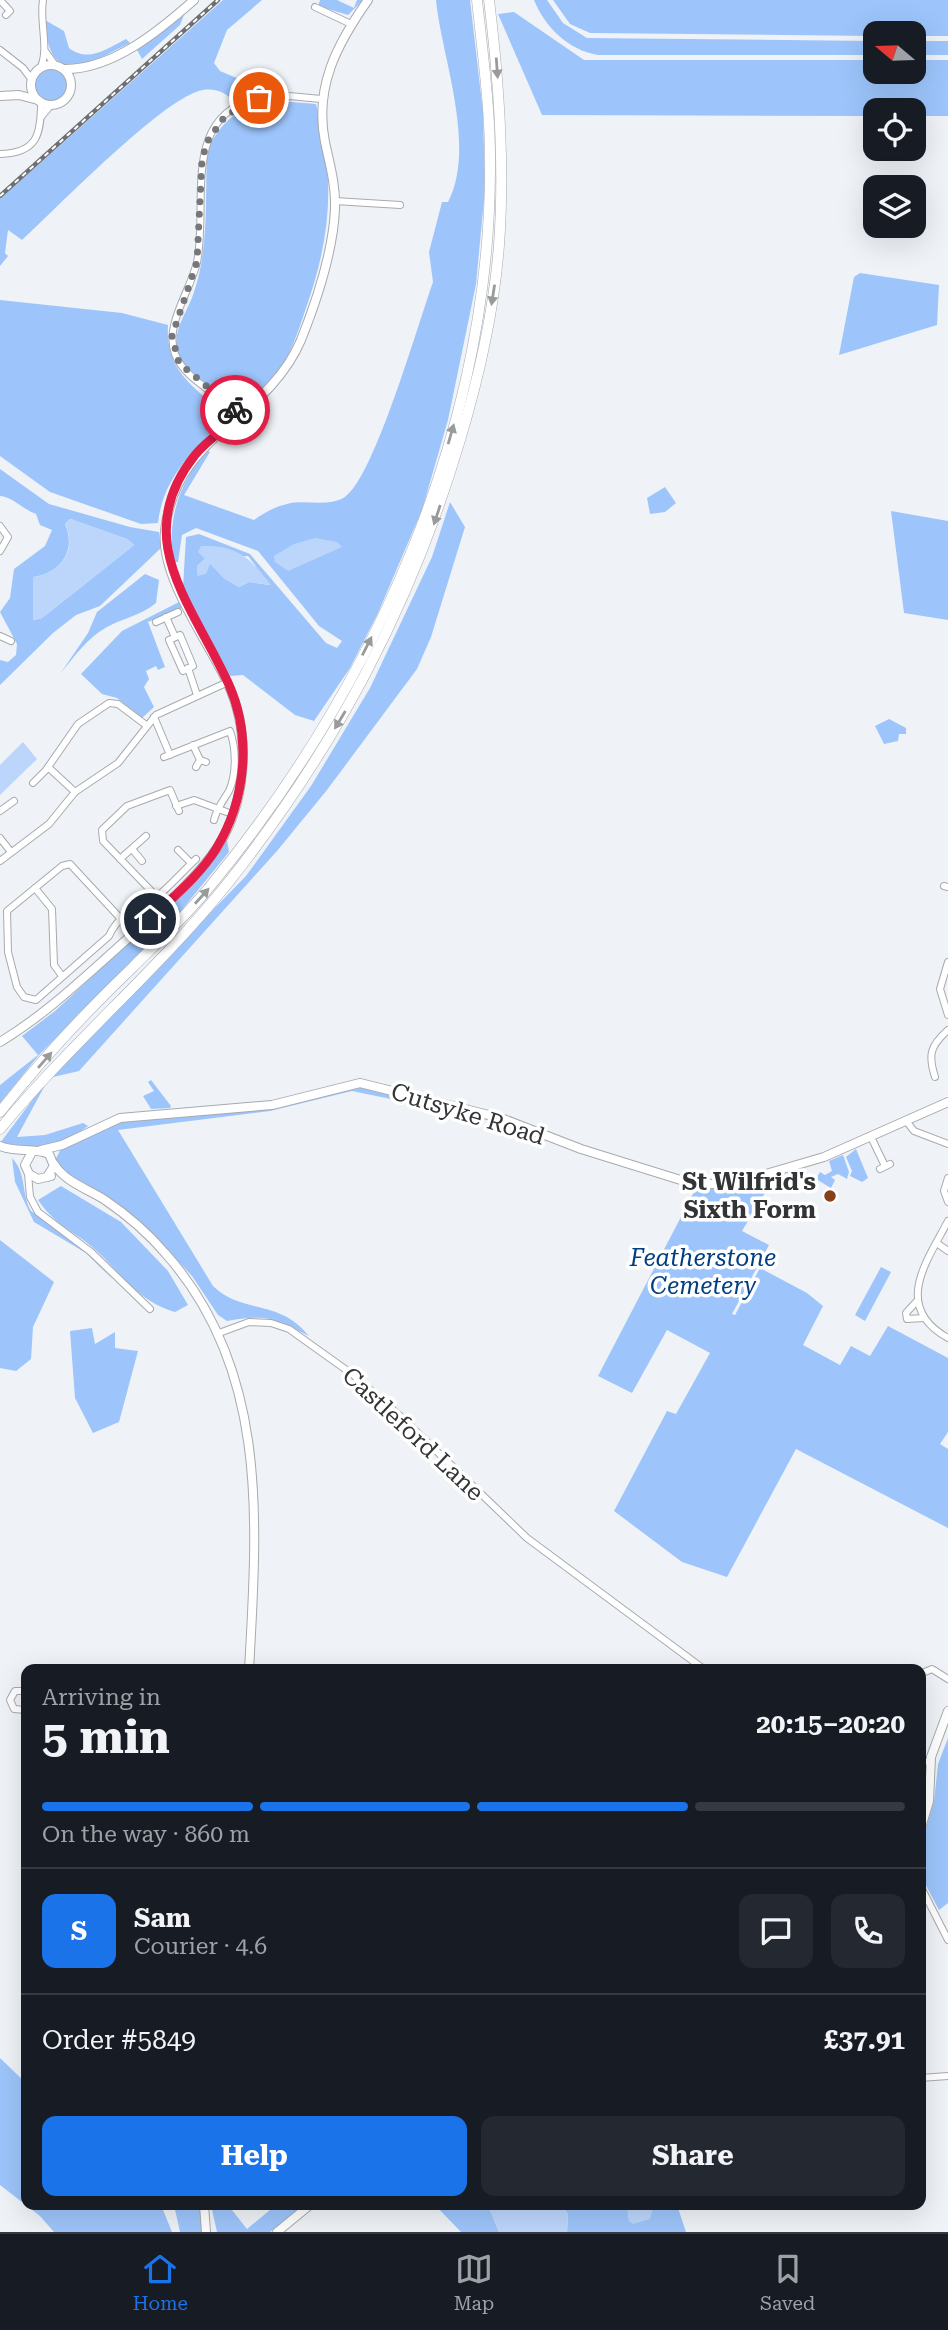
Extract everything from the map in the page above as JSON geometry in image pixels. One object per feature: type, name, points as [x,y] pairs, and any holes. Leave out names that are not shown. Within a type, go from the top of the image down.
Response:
[{"type":"highway","points":[[0,1112],[55,1049],[211,886],[274,802],[342,695],[412,551],[457,412],[482,286],[490,163],[477,0]]},
{"type":"highway","points":[[0,1129],[80,1040],[183,935],[255,848],[307,775],[363,682],[412,582],[435,522],[467,419],[494,292],[502,161],[489,0]]},
{"type":"main road","points":[[0,96],[19,95],[51,105],[66,98],[71,82],[83,69],[141,41],[194,0]]},
{"type":"main road","points":[[0,1042],[43,1014],[134,933],[202,867],[221,840],[232,814],[241,783],[243,746],[237,709],[228,682],[179,588],[165,546],[166,522],[173,496],[197,453],[278,379],[300,341],[326,265],[333,230],[335,201],[323,128],[323,99],[334,55],[351,23],[369,0]]},
{"type":"main road","points":[[19,95],[32,85],[38,70],[59,67],[83,69]]},
{"type":"main road","points":[[59,67],[71,82]]},
{"type":"main road","points":[[32,85],[40,102]]},
{"type":"main road","name":"Cutsyke Road","points":[[0,1146],[11,1150],[37,1151],[62,1145],[120,1118],[272,1105],[360,1083],[501,1118],[581,1149],[694,1183],[732,1182],[764,1176],[824,1157],[948,1102]]},
{"type":"main road","points":[[44,1178],[62,1145]]},
{"type":"main road","points":[[11,1150],[27,1170],[44,1178],[65,1177]]},
{"type":"main road","points":[[27,1170],[26,1159],[37,1151],[49,1153],[65,1177],[104,1200],[149,1236],[190,1284],[219,1333],[241,1393],[250,1443],[253,1487],[249,1664]]},
{"type":"main road","points":[[926,1760],[948,1711]]},
{"type":"main road","points":[[204,2210],[208,2232]]},
{"type":"main road","points":[[276,2232],[304,2210]]},
{"type":"street","points":[[0,0],[10,12],[6,15]]},
{"type":"street","points":[[23,68],[38,70],[44,49],[41,20],[43,0]]},
{"type":"street","points":[[315,8],[351,23]]},
{"type":"street","points":[[44,49],[59,67]]},
{"type":"street","points":[[0,50],[23,68],[32,85]]},
{"type":"street","points":[[239,416],[223,399],[184,369],[175,355],[172,342],[175,322],[197,262],[204,151],[218,124],[247,102],[271,96],[323,99]]},
{"type":"street","points":[[0,154],[19,152],[36,139],[41,117],[40,102]]},
{"type":"street","points":[[41,117],[51,105]]},
{"type":"street","points":[[335,201],[400,205]]},
{"type":"street","points":[[0,526],[8,537],[0,551]]},
{"type":"street","points":[[169,592],[179,588]]},
{"type":"street","points":[[156,622],[178,612]]},
{"type":"street","points":[[166,617],[175,637]]},
{"type":"street","points":[[2,634],[10,640]]},
{"type":"street","points":[[180,635],[193,666],[183,671],[170,640],[175,637],[180,635]]},
{"type":"street","points":[[188,668],[197,695]]},
{"type":"street","points":[[0,860],[49,824],[75,792],[118,763],[154,717],[228,682]]},
{"type":"street","points":[[33,783],[48,767],[78,724],[109,703],[118,704],[146,725]]},
{"type":"street","points":[[154,717],[167,756],[230,731],[234,750],[233,772],[229,790],[217,809],[214,820]]},
{"type":"street","points":[[193,745],[201,763]]},
{"type":"street","points":[[48,767],[75,792]]},
{"type":"street","points":[[156,896],[103,841],[101,835],[104,826],[127,806],[170,790],[177,808],[192,800],[232,814]]},
{"type":"street","points":[[0,811],[14,800]]},
{"type":"street","points":[[120,859],[146,836]]},
{"type":"street","points":[[0,838],[11,852]]},
{"type":"street","points":[[132,849],[142,861]]},
{"type":"street","points":[[134,933],[121,919],[69,864],[62,866],[8,910],[8,951],[17,987],[29,1001],[36,1000],[109,936],[121,919],[136,905],[156,896],[194,861],[178,850]]},
{"type":"street","points":[[35,888],[52,909],[54,965],[62,976]]},
{"type":"street","points":[[0,952],[8,951]]},
{"type":"street","points":[[948,962],[940,989],[948,1015]]},
{"type":"street","points":[[932,1074],[932,1047],[948,1030]]},
{"type":"street","points":[[906,1122],[914,1131],[948,1144]]},
{"type":"street","points":[[871,1137],[885,1166]]},
{"type":"street","points":[[27,1170],[32,1203],[38,1212],[91,1252],[150,1309]]},
{"type":"street","points":[[30,1192],[44,1178]]},
{"type":"street","points":[[948,1178],[944,1191],[948,1202]]},
{"type":"street","points":[[948,1221],[918,1280],[917,1301],[924,1318],[948,1338]]},
{"type":"street","points":[[938,1244],[948,1251]]},
{"type":"street","points":[[917,1301],[906,1313],[907,1319],[924,1318]]},
{"type":"street","name":"Castleford Lane","points":[[219,1333],[250,1322],[271,1323],[289,1329],[352,1374],[400,1416],[527,1538],[697,1664]]},
{"type":"street","points":[[926,1672],[932,1669],[948,1679]]},
{"type":"street","points":[[21,1691],[15,1691],[10,1700],[14,1709],[21,1710]]},
{"type":"street","points":[[926,1897],[948,1940]]},
{"type":"street","points":[[926,2078],[948,2076]]},
{"type":"green space","points":[[223,0],[262,0],[227,30],[214,63],[220,71],[239,79],[244,99],[236,103],[221,92],[203,90],[164,111],[111,156],[22,240],[8,230],[5,253],[8,256],[0,266],[0,199]]},
{"type":"green space","points":[[320,0],[337,0],[354,8],[357,0],[363,0],[348,15],[318,6]]},
{"type":"green space","points":[[436,0],[470,0],[483,112],[485,189],[476,284],[448,420],[422,510],[378,613],[350,668],[314,721],[295,715],[243,675],[230,676],[183,587],[186,537],[199,534],[250,554],[326,643],[337,648],[342,641],[319,626],[258,551],[196,528],[182,535],[178,562],[174,562],[174,516],[189,475],[207,450],[210,452],[184,495],[254,520],[269,510],[287,504],[340,500],[357,482],[370,459],[407,362],[433,282],[429,252],[442,202],[448,202],[456,179],[458,128]],"holes":[[[248,556],[270,585],[249,582],[239,587],[224,578],[210,563],[197,566],[205,559]]]},
{"type":"green space","points":[[534,0],[547,0],[563,23],[587,38],[863,41],[863,55],[598,55],[567,43],[551,28]]},
{"type":"green space","points":[[553,0],[948,0],[948,36],[926,36],[926,21],[863,21],[863,36],[590,33],[570,24]]},
{"type":"green space","points":[[514,12],[584,60],[863,60],[863,84],[926,84],[926,60],[948,60],[948,116],[926,116],[926,98],[863,98],[863,116],[542,115],[498,14]]},
{"type":"green space","points":[[184,15],[180,25],[142,59],[136,48]]},
{"type":"green space","points":[[45,20],[64,31],[69,48],[76,52],[98,53],[126,39],[130,43],[85,64],[62,64],[54,56],[48,42]]},
{"type":"green space","points":[[926,41],[948,41],[948,55],[926,55]]},
{"type":"green space","points":[[51,69],[62,74],[67,85],[62,96],[51,101],[40,96],[35,85],[40,74]]},
{"type":"green space","points":[[280,101],[316,104],[326,158],[328,209],[314,284],[288,355],[273,379],[242,410],[194,376],[181,361],[176,345],[202,258],[207,153],[212,141],[226,122],[245,109]]},
{"type":"green space","points":[[860,273],[939,285],[937,325],[839,355],[854,277]]},
{"type":"green space","points":[[0,300],[122,313],[168,325],[168,342],[177,368],[194,388],[228,417],[182,464],[166,491],[158,523],[141,524],[50,492],[0,456]]},
{"type":"green space","points":[[0,469],[49,504],[130,527],[159,532],[161,548],[100,606],[76,615],[53,633],[0,685],[0,660],[8,662],[16,655],[17,644],[0,612],[10,598],[14,569],[45,546],[52,530],[40,525],[36,514],[0,496]],"holes":[[[70,519],[127,539],[134,545],[42,618],[34,620],[34,577],[52,571],[64,559],[69,543],[65,524]]]},
{"type":"green space","points":[[665,487],[676,503],[665,512],[650,514],[647,498]]},
{"type":"green space","points":[[450,502],[465,527],[431,637],[417,669],[327,790],[277,851],[79,1071],[49,1078],[246,876],[311,786],[370,688],[432,557]]},
{"type":"green space","points":[[891,511],[948,521],[948,620],[904,613]]},
{"type":"green space","points":[[145,574],[159,580],[156,603],[100,631],[60,674],[88,633],[97,612]]},
{"type":"green space","points":[[179,602],[182,608],[148,622],[165,667],[158,670],[156,666],[146,671],[149,679],[144,687],[154,707],[142,718],[117,698],[102,694],[81,674],[122,631]]},
{"type":"green space","points":[[889,719],[906,728],[906,734],[899,734],[898,741],[884,744],[875,726]]},
{"type":"green space","points":[[227,840],[229,852],[176,917],[39,1055],[0,1103],[0,1085],[38,1055],[22,1036],[55,1011],[187,889]]},
{"type":"green space","points":[[49,1078],[17,1137],[45,1135],[83,1123],[88,1126],[68,1138],[46,1145],[22,1147],[0,1143]]},
{"type":"green space","points":[[151,1080],[170,1108],[151,1109],[143,1096],[154,1091],[148,1082]]},
{"type":"green space","points":[[354,1085],[502,1121],[567,1148],[478,1117],[352,1091],[270,1111],[118,1130],[213,1286],[236,1301],[286,1316],[309,1336],[270,1319],[227,1321],[218,1315],[192,1276],[160,1242],[97,1190],[61,1170],[55,1160],[61,1149],[121,1119],[277,1106]]},
{"type":"green space","points":[[856,1149],[868,1178],[862,1182],[850,1176],[852,1171],[846,1157]]},
{"type":"green space","points":[[843,1155],[849,1172],[847,1179],[838,1174],[831,1177],[835,1180],[831,1188],[816,1179],[820,1172],[825,1175],[832,1171],[829,1161]]},
{"type":"green space","points":[[12,1158],[20,1170],[31,1211],[81,1246],[113,1280],[86,1253],[34,1222],[15,1182]]},
{"type":"green space","name":"Featherstone Cemetery","points":[[791,1172],[791,1183],[766,1191],[742,1231],[769,1245],[732,1314],[735,1315],[760,1268],[807,1293],[823,1306],[803,1345],[840,1365],[851,1346],[870,1356],[888,1326],[948,1358],[948,1432],[940,1444],[948,1449],[948,1528],[796,1449],[727,1577],[682,1562],[614,1511],[667,1411],[676,1414],[710,1353],[667,1330],[632,1393],[598,1376],[695,1190],[773,1179]]},
{"type":"green space","points":[[61,1186],[121,1222],[168,1271],[188,1305],[175,1312],[147,1299],[94,1249],[53,1218],[38,1200]]},
{"type":"green space","points":[[0,1240],[54,1282],[33,1327],[31,1359],[16,1371],[0,1368]]},
{"type":"green space","points":[[881,1267],[891,1272],[865,1321],[855,1315]]},
{"type":"green space","points":[[92,1328],[95,1344],[115,1332],[115,1348],[138,1351],[119,1422],[93,1433],[75,1398],[70,1331]]},
{"type":"green space","points":[[948,1738],[948,1903],[939,1910],[926,1885],[926,1828],[934,1802],[938,1764]]},
{"type":"green space","points":[[0,2058],[21,2078],[21,2201],[0,2185]]},
{"type":"green space","points":[[32,2210],[163,2210],[172,2232],[54,2232]]},
{"type":"green space","points":[[175,2210],[201,2210],[203,2232],[180,2232]]},
{"type":"green space","points":[[212,2210],[232,2210],[247,2229],[270,2210],[297,2210],[270,2232],[217,2232]]},
{"type":"green space","points":[[440,2210],[490,2210],[499,2232],[461,2232]]},
{"type":"green space","points":[[565,2210],[628,2210],[629,2221],[646,2210],[679,2210],[686,2232],[567,2232],[568,2214]]},
{"type":"shaded area","points":[[71,519],[127,539],[134,545],[42,618],[33,620],[33,577],[51,571],[64,559],[69,543],[65,524]]},
{"type":"shaded area","points":[[315,538],[337,542],[342,547],[288,571],[275,562],[274,556],[294,544]]},
{"type":"shaded area","points":[[201,546],[225,548],[242,555],[271,585],[249,582],[239,587],[224,578],[210,564],[206,574],[197,576],[197,566],[205,559],[198,552]]},
{"type":"shaded area","points":[[23,742],[37,759],[0,795],[0,765]]},
{"type":"shaded area","points":[[490,2210],[565,2210],[568,2214],[567,2232],[499,2232]]},
{"type":"shaded area","points":[[628,2210],[653,2210],[650,2219],[633,2224],[629,2221]]},
{"type":"railway","points":[[0,196],[218,0]]},
{"type":"way so far","points":[[235,410],[179,363],[172,336],[197,262],[201,225],[202,160],[207,142],[225,116],[243,104],[259,98]]},
{"type":"place","name":"St Wilfrid's Sixth Form","points":[[830,1196]]},
{"type":"route","points":[[150,919],[214,852],[231,818],[241,783],[243,746],[237,709],[228,682],[173,574],[165,546],[169,510],[178,484],[197,453],[239,416],[235,410]]}]
